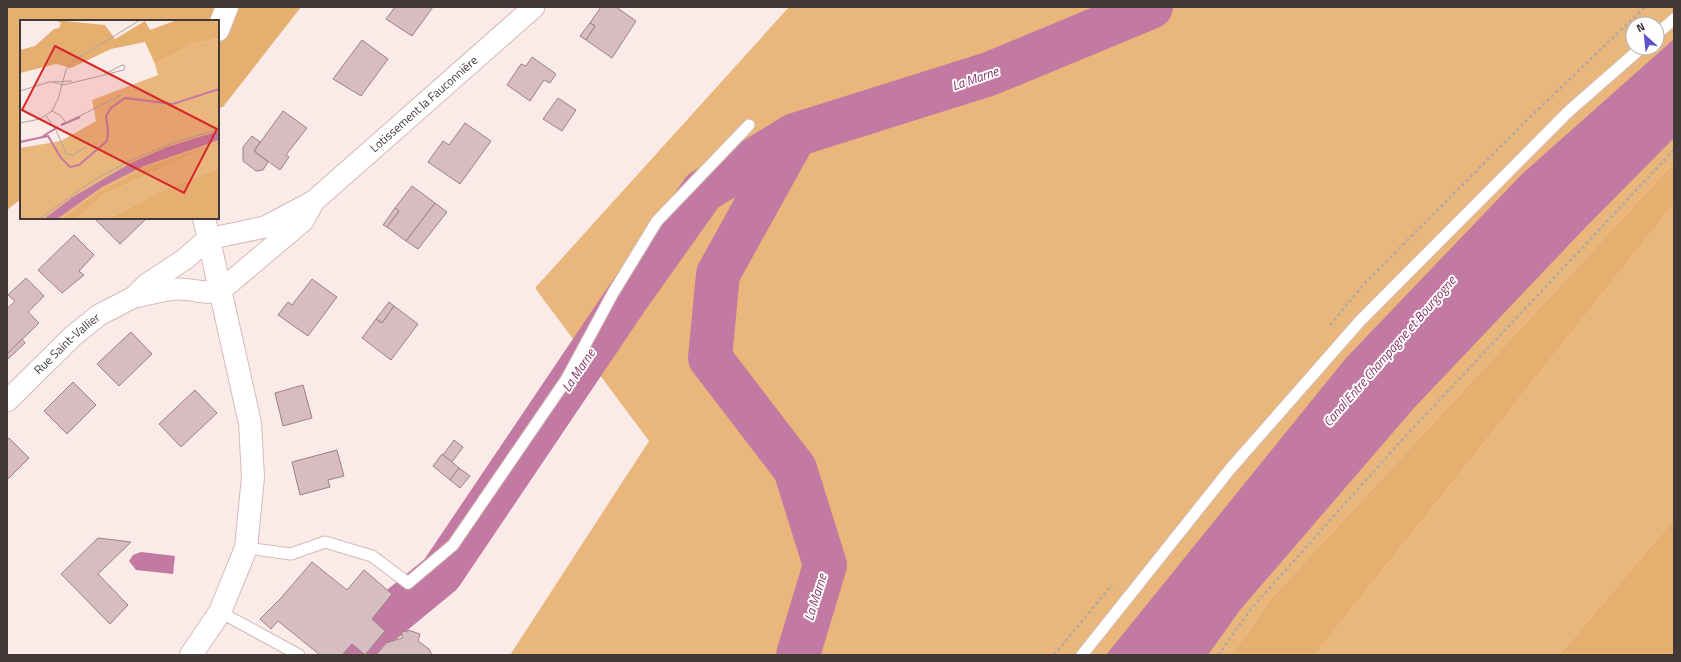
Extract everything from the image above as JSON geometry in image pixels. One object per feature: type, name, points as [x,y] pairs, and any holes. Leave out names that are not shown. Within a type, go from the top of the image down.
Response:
[{"type":"street","points":[[219,28],[228,7]]},
{"type":"street","name":"Lotissement la Fauconnière","points":[[314,201],[534,7]]},
{"type":"street","points":[[206,228],[265,227],[314,201]]},
{"type":"street","points":[[134,297],[175,289],[196,290],[209,294],[220,291],[303,221],[314,201]]},
{"type":"street","points":[[191,655],[220,612],[246,548],[253,477],[250,423],[206,228]]},
{"type":"street","points":[[134,297],[147,284],[185,259],[206,228]]},
{"type":"street","name":"Rue Saint-Vallier","points":[[7,401],[73,336],[100,315],[134,297]]},
{"type":"lane","points":[[1665,27],[1674,20]]},
{"type":"lane","points":[[1082,655],[1231,468],[1360,321],[1568,112],[1632,56]]},
{"type":"lane","points":[[246,548],[291,554],[325,542],[372,556],[408,583],[453,545],[562,386],[613,294],[657,220],[748,125]]},
{"type":"lane","points":[[220,612],[299,655]]},
{"type":"path","points":[[1218,655],[1251,609],[1401,441],[1674,150]]},
{"type":"shaded area","points":[[7,7],[301,7],[223,107],[219,108],[219,20],[20,20],[20,200],[7,210]]},
{"type":"shaded area","points":[[789,7],[1674,7],[1674,164],[1274,595],[1231,655],[510,655],[649,441],[535,288]]},
{"type":"shaded area","points":[[1674,164],[1674,204],[1315,655],[1231,655],[1274,595]]},
{"type":"shaded area","points":[[1674,204],[1674,519],[1559,655],[1315,655]]},
{"type":"shaded area","points":[[1674,519],[1674,655],[1559,655]]},
{"type":"water","name":"Canal Entre Champagne et Bourgogne","points":[[1674,39],[1674,138],[1582,231],[1414,408],[1240,610],[1208,655],[1106,655],[1346,358],[1522,174],[1655,56],[1665,56],[1665,47]]},
{"type":"water","points":[[141,552],[175,556],[173,574],[136,570],[129,561],[133,555]]},
{"type":"building","points":[[395,7],[433,7],[412,36],[386,19]]},
{"type":"building","points":[[601,7],[616,7],[636,21],[612,58],[586,40],[595,26],[590,23]]},
{"type":"building","points":[[590,23],[595,26],[586,40],[580,36]]},
{"type":"building","points":[[362,40],[388,59],[361,96],[333,79]]},
{"type":"building","points":[[532,57],[556,74],[550,83],[544,80],[530,101],[507,85],[521,64],[526,66]]},
{"type":"building","points":[[558,98],[576,110],[562,131],[543,119]]},
{"type":"building","points":[[283,111],[307,128],[286,155],[289,157],[280,170],[254,151]]},
{"type":"building","points":[[465,123],[491,141],[460,184],[428,162],[443,141],[449,145]]},
{"type":"building","points":[[252,136],[260,142],[254,151],[268,162],[263,170],[256,171],[243,161],[243,147]]},
{"type":"building","points":[[412,186],[435,203],[406,241],[387,227],[399,211],[395,208]]},
{"type":"building","points":[[435,203],[447,212],[418,249],[406,241]]},
{"type":"building","points":[[395,208],[399,211],[387,227],[383,225]]},
{"type":"building","points":[[97,219],[146,219],[120,244],[96,220]]},
{"type":"building","points":[[74,235],[94,255],[79,271],[84,275],[62,293],[38,270]]},
{"type":"building","points":[[26,278],[44,296],[28,312],[39,323],[7,354],[7,309],[15,301],[8,295]]},
{"type":"building","points":[[312,279],[337,297],[308,336],[278,315],[288,302],[292,305]]},
{"type":"building","points":[[389,302],[394,306],[382,323],[376,319]]},
{"type":"building","points":[[394,306],[418,324],[391,360],[362,338],[376,319],[382,323]]},
{"type":"building","points":[[131,332],[152,354],[119,386],[97,364]]},
{"type":"building","points":[[22,339],[25,343],[8,359],[7,354]]},
{"type":"building","points":[[73,382],[96,405],[67,434],[44,411]]},
{"type":"building","points":[[303,385],[312,418],[283,426],[275,393]]},
{"type":"building","points":[[195,390],[217,413],[181,447],[159,424]]},
{"type":"building","points":[[9,438],[29,458],[7,480],[7,439]]},
{"type":"building","points":[[454,440],[463,447],[452,462],[443,455]]},
{"type":"building","points":[[337,450],[344,476],[328,480],[330,487],[300,495],[292,462]]},
{"type":"building","points":[[442,454],[459,468],[450,480],[433,466]]},
{"type":"building","points":[[459,468],[470,476],[460,488],[450,480]]},
{"type":"building","points":[[98,538],[131,542],[98,574],[128,605],[110,624],[61,574]]},
{"type":"building","points":[[312,562],[347,590],[364,570],[392,594],[372,619],[385,631],[365,655],[352,644],[342,655],[320,655],[278,621],[271,629],[260,619],[281,598]]},
{"type":"building","points":[[408,630],[420,634],[418,641],[429,649],[432,655],[376,655],[386,643],[402,638],[402,631],[407,632]]},
{"type":"waterway","name":"La Marne","points":[[798,655],[825,565],[795,469],[710,358],[718,274],[795,135],[989,74],[1151,7]]},
{"type":"waterway","name":"La Marne","points":[[379,625],[441,574],[627,298],[703,191],[793,136]]},
{"type":"waterway","name":"La Marne","points":[[357,655],[360,650]]}]
